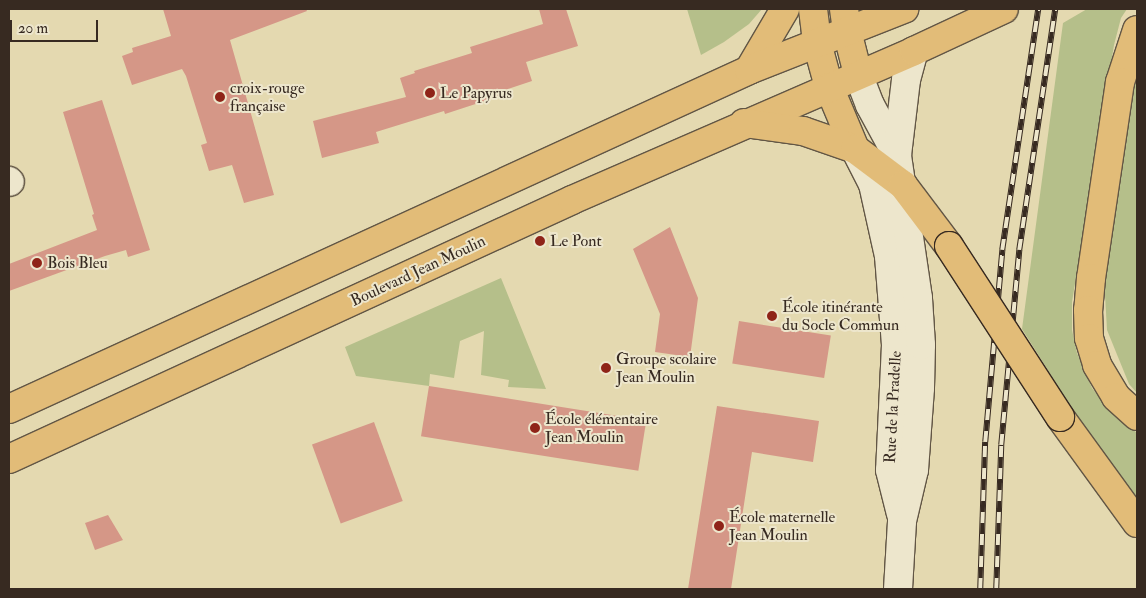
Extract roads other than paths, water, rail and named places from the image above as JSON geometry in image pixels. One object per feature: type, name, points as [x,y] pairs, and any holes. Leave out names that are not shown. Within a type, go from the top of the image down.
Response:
[{"type":"main road","points":[[749,70],[785,9]]},
{"type":"main road","points":[[813,9],[817,43],[829,87],[855,149]]},
{"type":"main road","points":[[9,409],[749,70],[817,43],[845,20],[904,9]]},
{"type":"main road","name":"Boulevard Jean Moulin","points":[[9,459],[572,200],[744,123],[914,51],[1004,9]]},
{"type":"main road","points":[[845,20],[858,74]]},
{"type":"main road","points":[[1137,30],[1120,82],[1090,278],[1088,310],[1089,338],[1097,365],[1116,396],[1137,416]]},
{"type":"main road","points":[[744,123],[802,131],[855,149],[903,185],[948,246],[1060,417],[1137,523]]},
{"type":"street","points":[[898,155],[906,80],[914,51]]},
{"type":"street","points":[[858,74],[870,105],[898,155]]},
{"type":"street","name":"Rue de la Pradelle","points":[[855,149],[873,184],[889,256],[896,345],[890,470],[902,521]]},
{"type":"street","name":"Rue de la Pradelle","points":[[898,155],[918,298],[921,345],[914,470],[902,521],[898,589]]},
{"type":"railway","points":[[980,589],[985,442],[1002,250],[1038,9]]},
{"type":"railway","points":[[996,589],[1001,445],[1019,250],[1055,9]]},
{"type":"place","name":"Le Papyrus","points":[[430,93]]},
{"type":"place","name":"croix-rouge française","points":[[220,97]]},
{"type":"place","name":"Le Pont","points":[[540,241]]},
{"type":"place","name":"Bois Bleu","points":[[37,263]]},
{"type":"place","name":"École itinérante du Socle Commun","points":[[772,316]]},
{"type":"place","name":"Groupe scolaire Jean Moulin","points":[[606,368]]},
{"type":"place","name":"École élémentaire Jean Moulin","points":[[535,428]]},
{"type":"place","name":"École maternelle Jean Moulin","points":[[719,526]]}]
